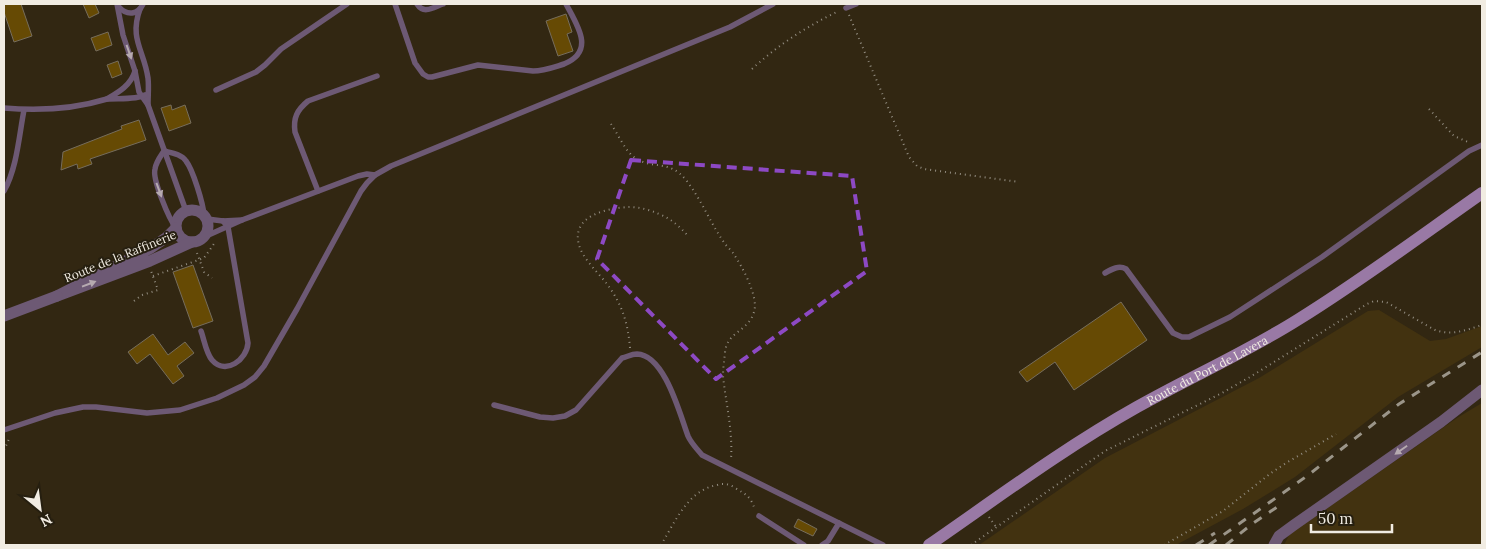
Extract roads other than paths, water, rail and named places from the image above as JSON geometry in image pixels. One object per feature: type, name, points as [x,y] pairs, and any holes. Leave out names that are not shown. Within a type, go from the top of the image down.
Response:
[{"type":"street","name":"Route du Port de Lavera","points":[[929,545],[1068,448],[1137,407],[1264,340],[1316,309],[1482,192]]},
{"type":"street","points":[[186,211],[196,210],[205,217],[208,228],[204,236]]},
{"type":"street","name":"Route de la Raffinerie","points":[[186,211],[179,216],[176,228],[180,236],[194,245]]},
{"type":"street","name":"Route de la Raffinerie","points":[[57,296],[151,248],[176,228]]},
{"type":"street","name":"Route de la Raffinerie","points":[[4,316],[194,245],[204,236]]},
{"type":"street","points":[[1274,545],[1279,536],[1441,422],[1482,390]]},
{"type":"street","points":[[1441,422],[1482,399]]},
{"type":"lane","points":[[117,4],[124,12],[128,13],[136,12],[142,6]]},
{"type":"lane","points":[[117,4],[123,35],[135,71],[138,87],[148,105],[186,211]]},
{"type":"lane","points":[[216,90],[256,72],[281,49],[346,4]]},
{"type":"lane","points":[[395,4],[415,63],[423,74],[432,77],[478,65],[541,71],[572,61],[581,52],[582,44],[576,23],[566,4]]},
{"type":"lane","points":[[418,4],[422,10],[443,4]]},
{"type":"lane","points":[[4,430],[55,413],[83,407],[96,406],[147,412],[180,410],[217,398],[244,385],[255,377],[264,366],[362,191],[375,175],[391,166],[730,27],[774,4]]},
{"type":"lane","points":[[846,8],[856,4]]},
{"type":"lane","points":[[142,6],[136,18],[135,34],[148,77],[148,105]]},
{"type":"lane","points":[[107,99],[126,86],[135,71]]},
{"type":"lane","points":[[318,191],[295,132],[296,114],[300,107],[308,101],[377,76]]},
{"type":"lane","points":[[4,108],[24,110],[76,107],[107,99],[139,98],[148,92]]},
{"type":"lane","points":[[4,192],[14,165],[24,110]]},
{"type":"lane","points":[[1106,273],[1118,267],[1126,269],[1174,333],[1182,337],[1188,337],[1230,317],[1322,257],[1469,151],[1482,145]]},
{"type":"lane","points":[[164,151],[174,153],[186,160],[201,199],[205,217],[223,220],[242,220]]},
{"type":"lane","points":[[164,151],[155,168],[155,178],[170,218],[176,228]]},
{"type":"lane","points":[[204,236],[358,176],[375,175]]},
{"type":"lane","points":[[201,331],[210,356],[217,364],[229,366],[242,359],[246,354],[248,342],[228,227],[223,220]]},
{"type":"lane","points":[[494,405],[540,417],[553,418],[565,416],[576,410],[622,358],[638,354],[648,358],[667,382],[678,404],[689,437],[702,454],[883,545]]},
{"type":"lane","points":[[758,516],[804,545]]},
{"type":"lane","points":[[822,545],[828,541],[839,523]]},
{"type":"railway","points":[[1209,545],[1307,476],[1399,404],[1482,352]]},
{"type":"railway","points":[[1226,545],[1280,505]]},
{"type":"railway","points":[[1196,545],[1215,533]]}]
